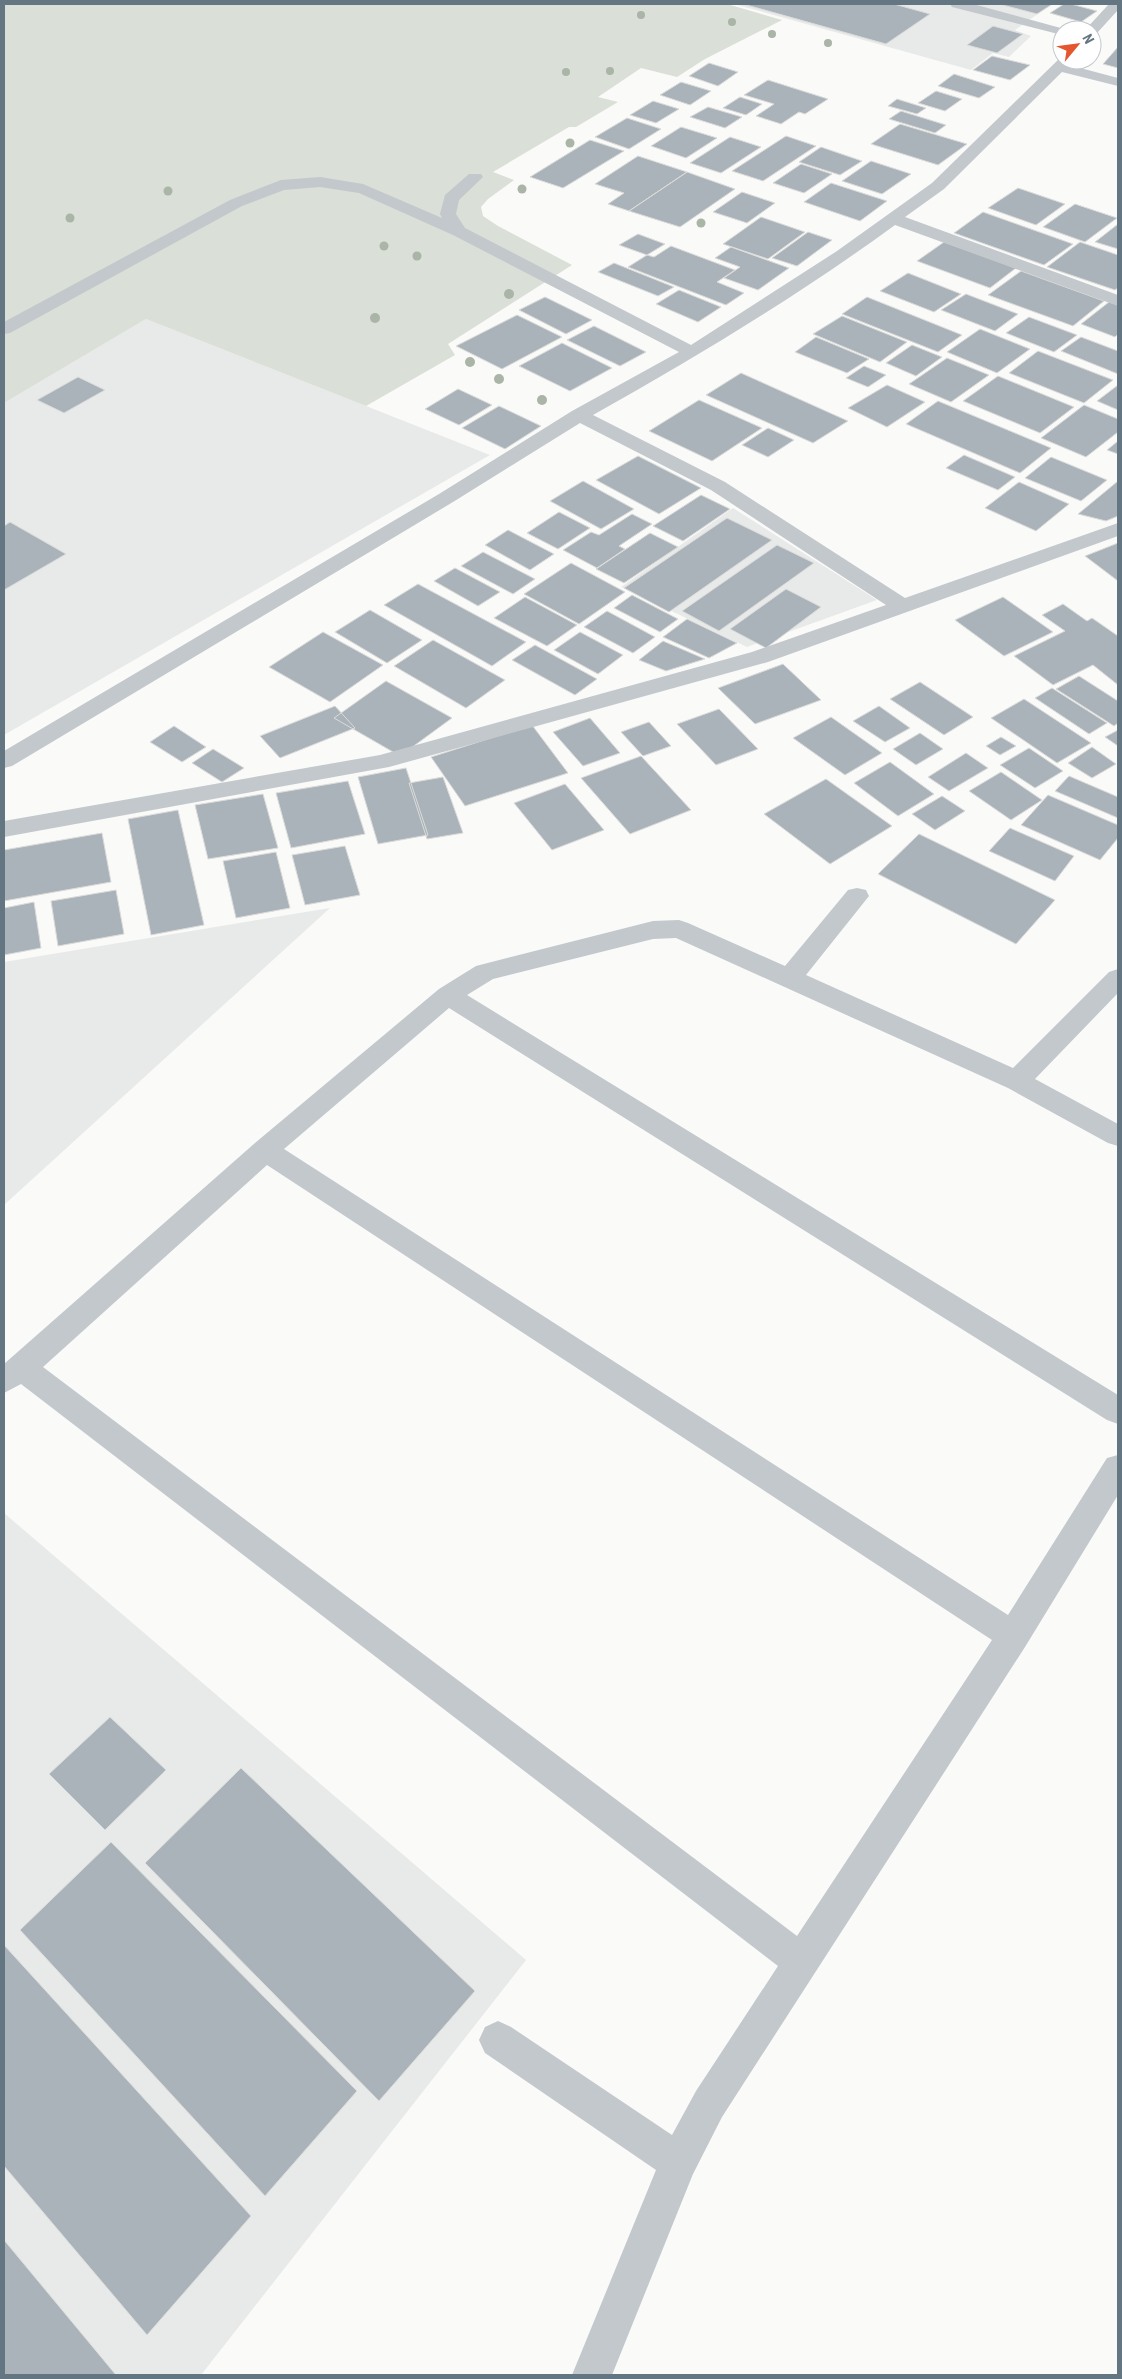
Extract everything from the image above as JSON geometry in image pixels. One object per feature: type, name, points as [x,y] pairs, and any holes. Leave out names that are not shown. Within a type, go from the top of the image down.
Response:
[{"type":"street","points":[[956,4],[1052,28]]},
{"type":"street","points":[[1101,20],[1116,4]]},
{"type":"street","points":[[4,761],[438,503],[579,416],[692,352],[843,255],[938,186],[1057,70]]},
{"type":"street","points":[[1081,70],[1118,82]]},
{"type":"street","points":[[459,231],[448,214],[451,198],[475,177]]},
{"type":"street","points":[[4,329],[236,203],[281,185],[320,182],[362,189],[459,231],[692,352]]},
{"type":"street","points":[[894,219],[1118,301]]},
{"type":"street","points":[[579,416],[718,486],[901,605]]},
{"type":"street","points":[[4,829],[381,762],[760,657],[1118,528]]},
{"type":"street","points":[[789,978],[857,896]]},
{"type":"street","points":[[802,1962],[13,1374],[265,1150],[448,995],[485,972],[653,930],[679,929],[1017,1081],[1118,1136]]},
{"type":"street","points":[[1017,1081],[1118,978]]},
{"type":"street","points":[[448,995],[1118,1411]]},
{"type":"street","points":[[265,1150],[1013,1636]]},
{"type":"street","points":[[592,2375],[678,2162],[710,2104],[1013,1636],[1118,1468]]},
{"type":"street","points":[[498,2040],[678,2162]]},
{"type":"shaded area","points":[[4,4],[727,4],[782,20],[705,59],[677,77],[641,68],[598,97],[618,102],[576,127],[569,127],[493,172],[514,180],[488,199],[481,207],[483,216],[498,226],[572,265],[448,344],[455,355],[366,406],[146,319],[4,403]]},
{"type":"shaded area","points":[[734,4],[1052,4],[1015,30],[1031,36],[1009,57],[993,53],[971,70]]},
{"type":"shaded area","points":[[146,319],[490,455],[4,735],[4,403]]},
{"type":"shaded area","points":[[733,508],[877,600],[747,647],[621,587]]},
{"type":"shaded area","points":[[330,908],[4,1205],[4,962]]},
{"type":"shaded area","points":[[4,1513],[526,1960],[201,2375],[4,2375]]},
{"type":"building","points":[[743,4],[894,4],[930,14],[886,44]]},
{"type":"building","points":[[999,4],[1047,4],[1051,5],[1037,14]]},
{"type":"building","points":[[1064,4],[1097,11],[1084,20],[1074,20],[1050,13]]},
{"type":"building","points":[[993,26],[1023,34],[997,53],[967,45]]},
{"type":"building","points":[[1118,47],[1118,68],[1103,64]]},
{"type":"building","points":[[992,56],[1030,65],[1010,80],[973,70]]},
{"type":"building","points":[[709,63],[738,72],[718,86],[689,76]]},
{"type":"building","points":[[954,74],[995,87],[979,98],[938,86]]},
{"type":"building","points":[[768,80],[828,99],[805,114],[799,112],[781,124],[756,116],[774,104],[744,95]]},
{"type":"building","points":[[681,82],[711,91],[690,105],[660,95]]},
{"type":"building","points":[[936,91],[962,99],[945,111],[918,103]]},
{"type":"building","points":[[740,97],[762,104],[746,115],[723,108]]},
{"type":"building","points":[[897,99],[926,108],[917,114],[888,106]]},
{"type":"building","points":[[653,101],[679,109],[656,123],[630,115]]},
{"type":"building","points":[[708,107],[742,117],[725,128],[690,117]]},
{"type":"building","points":[[901,111],[946,125],[935,133],[889,119]]},
{"type":"building","points":[[627,118],[661,129],[629,149],[595,137]]},
{"type":"building","points":[[900,124],[967,144],[938,165],[871,144]]},
{"type":"building","points":[[681,127],[717,138],[686,158],[651,146]]},
{"type":"building","points":[[786,136],[816,146],[763,181],[732,171]]},
{"type":"building","points":[[730,137],[761,147],[721,173],[690,163]]},
{"type":"building","points":[[590,140],[624,151],[563,188],[530,177]]},
{"type":"building","points":[[821,147],[862,161],[840,175],[799,162]]},
{"type":"building","points":[[638,156],[687,172],[629,211],[608,204],[624,193],[595,184]]},
{"type":"building","points":[[871,161],[911,174],[882,194],[842,181]]},
{"type":"building","points":[[801,164],[832,174],[804,193],[773,183]]},
{"type":"building","points":[[687,172],[735,189],[680,227],[629,211]]},
{"type":"building","points":[[831,183],[887,201],[860,221],[804,202]]},
{"type":"building","points":[[1018,188],[1065,204],[1036,225],[988,208]]},
{"type":"building","points":[[742,192],[775,203],[747,223],[713,212]]},
{"type":"building","points":[[1075,204],[1117,218],[1085,242],[1043,227]]},
{"type":"building","points":[[983,212],[1073,244],[1044,265],[954,233]]},
{"type":"building","points":[[761,217],[805,232],[768,259],[723,244]]},
{"type":"building","points":[[1118,224],[1118,249],[1095,242]]},
{"type":"building","points":[[808,232],[832,240],[797,266],[772,258]]},
{"type":"building","points":[[638,234],[665,244],[647,255],[619,245]]},
{"type":"building","points":[[944,242],[1016,268],[990,288],[917,261]]},
{"type":"building","points":[[1080,242],[1118,255],[1118,288],[1115,290],[1047,267]]},
{"type":"building","points":[[671,246],[735,270],[717,282],[744,293],[726,305],[628,267],[647,255],[654,257]]},
{"type":"building","points":[[731,247],[789,268],[758,290],[724,278],[740,267],[715,258]]},
{"type":"building","points":[[614,263],[674,287],[658,296],[598,272]]},
{"type":"building","points":[[1021,271],[1104,301],[1073,326],[988,295]]},
{"type":"building","points":[[908,273],[961,294],[934,312],[880,291]]},
{"type":"building","points":[[679,290],[721,307],[698,322],[656,304]]},
{"type":"building","points":[[966,294],[1018,314],[995,331],[941,310]]},
{"type":"building","points":[[545,297],[592,320],[566,334],[519,310]]},
{"type":"building","points":[[867,297],[962,335],[938,352],[842,314]]},
{"type":"building","points":[[1109,302],[1118,305],[1118,334],[1115,337],[1081,324]]},
{"type":"building","points":[[517,315],[562,337],[502,369],[456,346]]},
{"type":"building","points":[[842,316],[907,342],[880,362],[813,334]]},
{"type":"building","points":[[1029,317],[1077,335],[1054,352],[1006,333]]},
{"type":"building","points":[[594,326],[646,352],[620,366],[567,340]]},
{"type":"building","points":[[980,329],[1030,349],[997,373],[947,352]]},
{"type":"building","points":[[816,337],[869,359],[847,373],[795,352]]},
{"type":"building","points":[[1081,337],[1118,351],[1118,374],[1061,351]]},
{"type":"building","points":[[562,343],[612,368],[570,391],[519,366]]},
{"type":"building","points":[[912,345],[942,357],[916,376],[886,363]]},
{"type":"building","points":[[1038,351],[1113,380],[1084,403],[1009,373]]},
{"type":"building","points":[[947,358],[989,375],[951,402],[909,384]]},
{"type":"building","points":[[864,366],[886,375],[868,387],[846,378]]},
{"type":"building","points":[[741,373],[848,421],[813,443],[706,395]]},
{"type":"building","points":[[998,376],[1074,407],[1040,433],[963,401]]},
{"type":"building","points":[[78,377],[105,390],[64,413],[37,400]]},
{"type":"building","points":[[887,385],[925,402],[887,427],[848,408]]},
{"type":"building","points":[[1118,385],[1118,410],[1097,401]]},
{"type":"building","points":[[458,389],[492,405],[459,425],[425,409]]},
{"type":"building","points":[[699,400],[762,428],[712,461],[649,431]]},
{"type":"building","points":[[938,401],[1051,448],[1020,473],[906,424]]},
{"type":"building","points":[[1084,405],[1118,419],[1118,432],[1086,457],[1041,438]]},
{"type":"building","points":[[499,406],[541,426],[505,449],[462,428]]},
{"type":"building","points":[[768,428],[794,440],[768,457],[742,445]]},
{"type":"building","points":[[1118,441],[1118,454],[1107,450]]},
{"type":"building","points":[[964,455],[1015,477],[998,490],[946,468]]},
{"type":"building","points":[[638,456],[701,488],[659,514],[596,480]]},
{"type":"building","points":[[1051,457],[1107,480],[1081,501],[1025,478]]},
{"type":"building","points":[[583,481],[634,509],[601,529],[550,501]]},
{"type":"building","points":[[1118,481],[1118,516],[1106,521],[1078,514]]},
{"type":"building","points":[[1019,482],[1069,504],[1036,531],[985,508]]},
{"type":"building","points":[[701,495],[730,509],[683,541],[653,526]]},
{"type":"building","points":[[559,512],[590,528],[558,549],[527,533]]},
{"type":"building","points":[[632,514],[652,524],[619,546],[625,549],[597,568],[563,550],[591,532],[599,535]]},
{"type":"building","points":[[727,518],[772,540],[669,612],[624,588]]},
{"type":"building","points":[[10,522],[66,554],[4,590],[4,526]]},
{"type":"building","points":[[508,530],[554,554],[530,570],[485,545]]},
{"type":"building","points":[[650,533],[678,547],[624,583],[596,569]]},
{"type":"building","points":[[1118,543],[1118,581],[1085,556]]},
{"type":"building","points":[[777,545],[814,563],[719,631],[682,611]]},
{"type":"building","points":[[483,552],[535,579],[513,594],[461,566]]},
{"type":"building","points":[[571,563],[625,592],[579,624],[524,594]]},
{"type":"building","points":[[455,568],[500,592],[478,606],[434,581]]},
{"type":"building","points":[[418,584],[526,642],[492,666],[384,605]]},
{"type":"building","points":[[786,589],[821,607],[766,648],[730,629]]},
{"type":"building","points":[[632,595],[678,619],[660,632],[614,608]]},
{"type":"building","points":[[525,597],[577,625],[547,646],[494,618]]},
{"type":"building","points":[[1003,597],[1053,632],[1004,656],[955,620]]},
{"type":"building","points":[[1063,604],[1087,621],[1092,618],[1118,636],[1118,685],[1093,665],[1053,685],[1014,656],[1065,631],[1042,615]]},
{"type":"building","points":[[370,610],[422,640],[387,663],[335,632]]},
{"type":"building","points":[[607,611],[655,637],[633,653],[584,627]]},
{"type":"building","points":[[687,619],[737,643],[709,658],[663,637]]},
{"type":"building","points":[[323,632],[383,665],[330,702],[269,667]]},
{"type":"building","points":[[580,632],[623,655],[598,674],[554,650]]},
{"type":"building","points":[[433,640],[505,680],[466,708],[394,666]]},
{"type":"building","points":[[663,641],[705,659],[666,671],[639,660]]},
{"type":"building","points":[[535,645],[597,679],[575,695],[512,660]]},
{"type":"building","points":[[783,664],[821,700],[755,724],[718,688]]},
{"type":"building","points":[[1079,676],[1118,701],[1118,723],[1114,726],[1056,689]]},
{"type":"building","points":[[386,681],[452,718],[400,756],[334,718]]},
{"type":"building","points":[[920,682],[973,717],[944,735],[890,699]]},
{"type":"building","points":[[1052,688],[1107,723],[1089,734],[1035,698]]},
{"type":"building","points":[[1024,699],[1091,743],[1057,763],[991,718]]},
{"type":"building","points":[[335,706],[355,728],[280,758],[260,736]]},
{"type":"building","points":[[879,706],[910,728],[885,742],[853,721]]},
{"type":"building","points":[[719,709],[758,749],[716,765],[677,724]]},
{"type":"building","points":[[831,717],[882,753],[845,775],[793,738]]},
{"type":"building","points":[[590,718],[620,753],[583,766],[553,732]]},
{"type":"building","points":[[649,722],[671,746],[643,756],[621,732]]},
{"type":"building","points":[[532,725],[568,773],[465,806],[431,757]]},
{"type":"building","points":[[174,726],[206,747],[182,762],[150,742]]},
{"type":"building","points":[[1118,730],[1118,746],[1105,737]]},
{"type":"building","points":[[920,733],[943,749],[916,765],[893,749]]},
{"type":"building","points":[[1001,737],[1016,746],[1000,755],[986,746]]},
{"type":"building","points":[[1092,747],[1116,764],[1092,778],[1068,763]]},
{"type":"building","points":[[1029,748],[1063,771],[1035,788],[1000,765]]},
{"type":"building","points":[[213,749],[244,768],[222,782],[192,763]]},
{"type":"building","points":[[966,753],[988,768],[949,791],[928,777]]},
{"type":"building","points":[[641,756],[691,810],[630,834],[581,778]]},
{"type":"building","points":[[890,762],[934,794],[898,816],[854,783]]},
{"type":"building","points":[[406,768],[428,835],[378,844],[358,777]]},
{"type":"building","points":[[1001,772],[1042,800],[1011,820],[969,791]]},
{"type":"building","points":[[1069,776],[1118,797],[1118,818],[1055,791]]},
{"type":"building","points":[[443,777],[463,833],[427,839],[409,783]]},
{"type":"building","points":[[826,779],[892,826],[830,864],[764,814]]},
{"type":"building","points":[[348,781],[365,834],[291,848],[276,793]]},
{"type":"building","points":[[565,784],[604,830],[552,850],[514,803]]},
{"type":"building","points":[[263,794],[278,848],[208,859],[195,805]]},
{"type":"building","points":[[1048,795],[1118,825],[1118,838],[1100,860],[1021,825]]},
{"type":"building","points":[[942,796],[965,811],[935,830],[912,814]]},
{"type":"building","points":[[178,810],[204,925],[151,935],[128,819]]},
{"type":"building","points":[[1010,828],[1074,856],[1055,881],[989,851]]},
{"type":"building","points":[[102,833],[111,882],[4,901],[4,850]]},
{"type":"building","points":[[919,834],[1055,900],[1016,944],[878,874]]},
{"type":"building","points":[[345,846],[360,895],[305,905],[292,855]]},
{"type":"building","points":[[276,852],[290,908],[236,918],[223,861]]},
{"type":"building","points":[[116,890],[124,934],[58,946],[51,901]]},
{"type":"building","points":[[34,902],[41,948],[4,955],[4,908]]},
{"type":"building","points":[[110,1717],[166,1770],[105,1830],[49,1774]]},
{"type":"building","points":[[241,1768],[475,1991],[379,2101],[145,1863]]},
{"type":"building","points":[[111,1842],[357,2091],[265,2196],[20,1930]]},
{"type":"building","points":[[4,1945],[251,2216],[147,2335],[4,2166]]},
{"type":"building","points":[[4,2240],[116,2375],[4,2375]]}]
